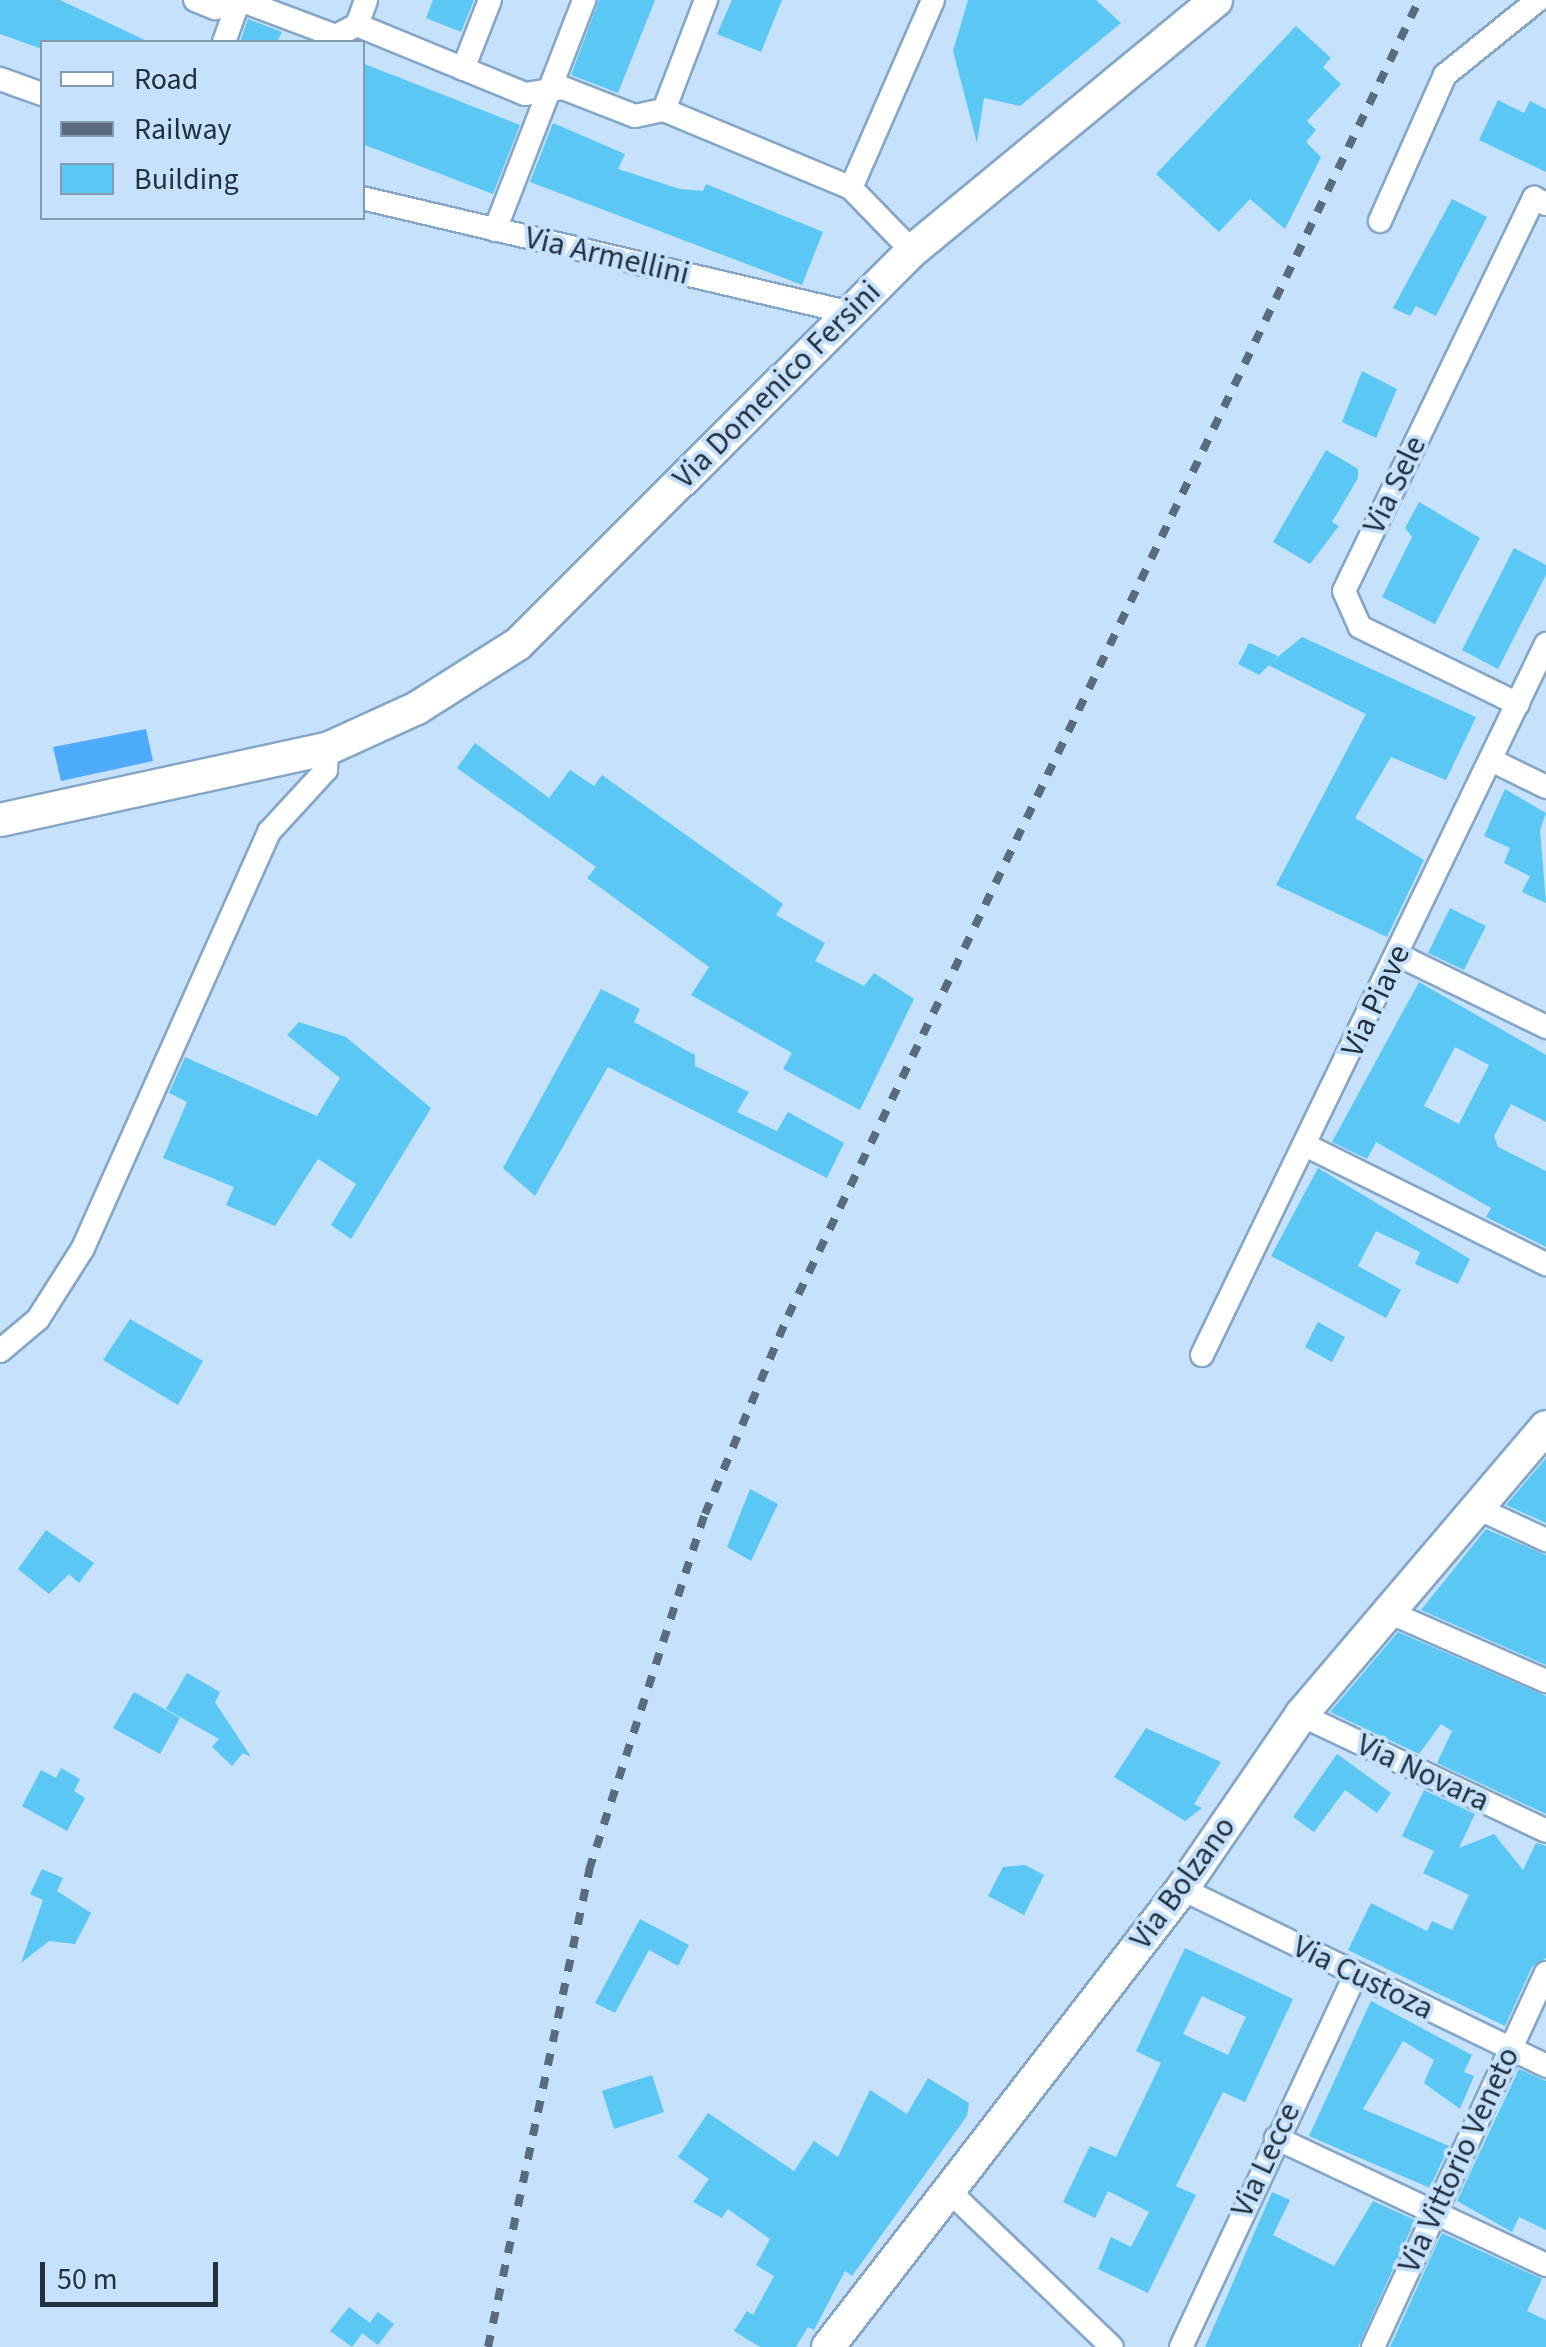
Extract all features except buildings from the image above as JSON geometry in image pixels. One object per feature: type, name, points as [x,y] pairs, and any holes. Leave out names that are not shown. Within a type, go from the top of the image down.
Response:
[{"type":"main road","name":"Via Domenico Fersini","points":[[0,820],[326,749],[418,708],[518,644],[912,251],[1216,0]]},
{"type":"main road","name":"Via Bolzano","points":[[828,2347],[946,2189],[1182,1890],[1301,1715],[1472,1506],[1546,1427]]},
{"type":"street","points":[[195,0],[215,8],[239,0],[336,36],[357,25],[366,0]]},
{"type":"street","points":[[225,40],[239,0]]},
{"type":"street","points":[[463,68],[490,0]]},
{"type":"street","points":[[495,230],[584,0]]},
{"type":"street","points":[[664,110],[706,0]]},
{"type":"street","points":[[852,188],[933,0]]},
{"type":"street","points":[[1380,222],[1445,74],[1538,0]]},
{"type":"street","points":[[357,25],[525,94],[563,88],[635,116],[664,110],[852,188],[912,251]]},
{"type":"street","points":[[0,79],[40,93]]},
{"type":"street","name":"Via Sele","points":[[1518,704],[1360,626],[1344,590],[1534,198],[1546,204]]},
{"type":"street","name":"Via Armellini","points":[[365,199],[851,312]]},
{"type":"street","name":"Via Piave","points":[[1202,1355],[1308,1146],[1546,644]]},
{"type":"street","points":[[0,1350],[38,1319],[83,1248],[269,832],[326,770],[326,749]]},
{"type":"street","points":[[1491,760],[1546,787]]},
{"type":"street","points":[[1398,955],[1546,1027]]},
{"type":"street","points":[[1308,1146],[1546,1264]]},
{"type":"street","points":[[1472,1506],[1546,1540]]},
{"type":"street","points":[[1384,1610],[1546,1681]]},
{"type":"street","name":"Via Novara","points":[[1301,1715],[1546,1831]]},
{"type":"street","name":"Via Custoza","points":[[1182,1890],[1546,2066]]},
{"type":"street","name":"Via Vittorio Veneto","points":[[1373,2347],[1546,1974]]},
{"type":"street","name":"Via Lecce","points":[[1181,2347],[1355,1975]]},
{"type":"street","points":[[1276,2138],[1546,2265]]},
{"type":"street","points":[[946,2189],[1112,2347]]},
{"type":"water","points":[[146,729],[153,761],[61,781],[53,747]]},
{"type":"railway","points":[[488,2347],[589,1870],[705,1514],[788,1316],[1419,0]]}]
